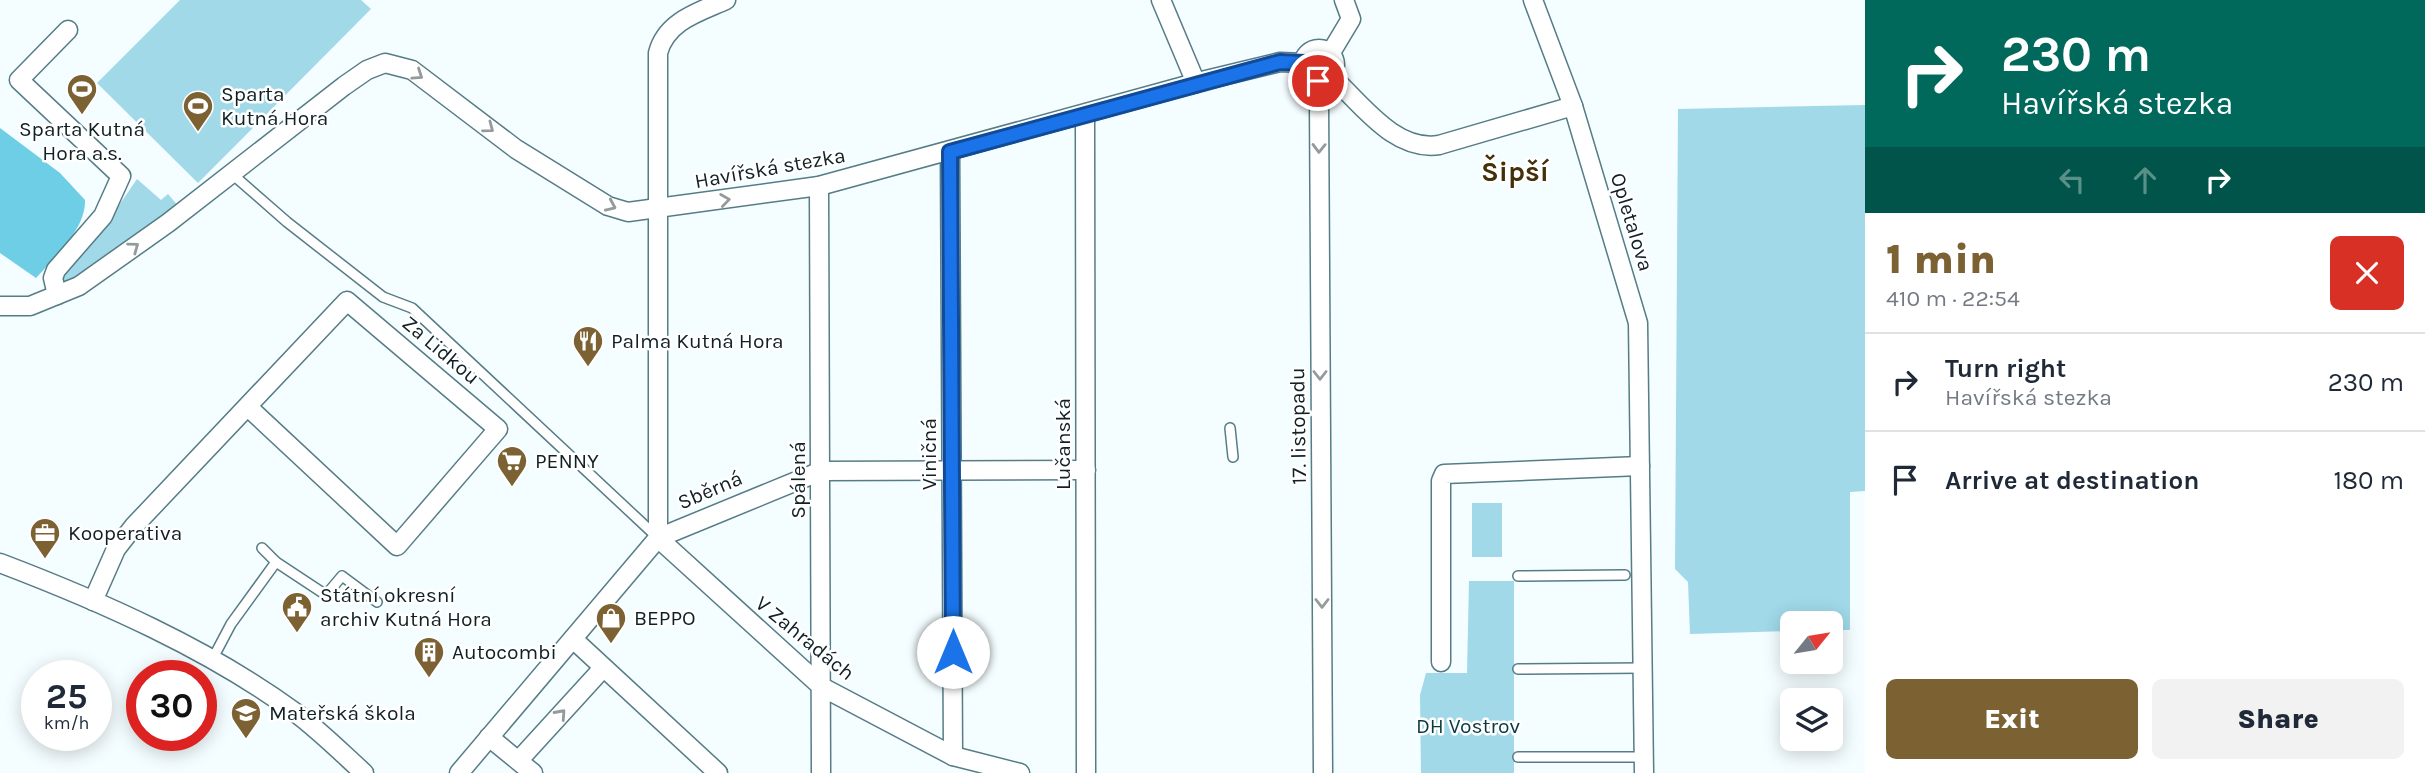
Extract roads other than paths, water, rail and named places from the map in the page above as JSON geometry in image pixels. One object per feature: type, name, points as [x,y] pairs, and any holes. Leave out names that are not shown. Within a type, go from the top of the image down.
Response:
[{"type":"street","points":[[658,538],[658,53],[660,43],[683,20],[726,0]]},
{"type":"street","points":[[1161,0],[1196,83]]},
{"type":"street","points":[[1322,78],[1335,62],[1330,54],[1351,19],[1344,0]]},
{"type":"street","name":"Opletalova","points":[[1533,0],[1573,106],[1638,323],[1644,765]]},
{"type":"street","points":[[57,295],[53,278],[56,270],[103,216],[121,176],[19,79],[68,30]]},
{"type":"street","name":"Havířská stezka","points":[[231,173],[344,86],[367,70],[385,63],[412,70],[516,149],[608,206],[628,212],[819,186],[1196,83],[1280,62],[1304,63],[1312,51],[1321,50],[1330,54]]},
{"type":"street","points":[[1304,63],[1306,73],[1322,78],[1384,127],[1420,145],[1456,141],[1573,106]]},
{"type":"street","name":"17. listopadu","points":[[1322,78],[1323,773]]},
{"type":"street","name":"Lučanská","points":[[1085,114],[1086,773]]},
{"type":"street","name":"Viničná","points":[[950,152],[953,756]]},
{"type":"street","points":[[0,306],[30,306],[79,286],[231,173]]},
{"type":"street","name":"Spálená","points":[[819,186],[821,773]]},
{"type":"street","name":"Za Lidkou","points":[[93,601],[116,549],[129,533],[247,407],[347,301],[498,429],[403,551],[247,407]]},
{"type":"street","points":[[1441,662],[1441,481],[1444,474],[1640,466]]},
{"type":"street","name":"Sběrná","points":[[459,773],[658,538],[821,471],[1086,470]]},
{"type":"street","name":"V Zahradách","points":[[658,538],[822,687],[953,756],[1020,773]]},
{"type":"street","points":[[0,563],[156,630],[208,660]]},
{"type":"street","points":[[573,639],[718,773]]},
{"type":"street","points":[[217,666],[298,715],[364,773]]},
{"type":"street","points":[[519,760],[603,668]]},
{"type":"street","points":[[489,737],[533,773]]},
{"type":"lane","points":[[231,173],[287,222],[383,297],[412,308],[658,538]]},
{"type":"lane","points":[[1230,428],[1233,457]]},
{"type":"lane","points":[[262,548],[276,562],[326,595],[342,576],[377,602]]},
{"type":"lane","points":[[212,660],[231,624],[276,562]]},
{"type":"lane","points":[[1518,576],[1625,575]]},
{"type":"lane","points":[[1518,669],[1643,668]]},
{"type":"lane","points":[[1517,757],[1644,765]]},
{"type":"place","name":"Sparta Kutná Hora a.s.","points":[[82,116]]},
{"type":"place","name":"Sparta Kutná Hora","points":[[198,133]]},
{"type":"place","name":"Palma Kutná Hora","points":[[588,368]]},
{"type":"place","name":"PENNY","points":[[512,488]]},
{"type":"place","name":"Kooperativa","points":[[45,560]]},
{"type":"place","name":"Státní okresní archiv Kutná Hora","points":[[297,634]]},
{"type":"place","name":"BEPPO","points":[[611,645]]},
{"type":"place","name":"Autocombi","points":[[429,679]]},
{"type":"place","name":"Mateřská škola","points":[[246,740]]},
{"type":"district","name":"Šipší","points":[[1515,171]]},
{"type":"park label","name":"DH Vostrov","points":[[1468,726]]}]
